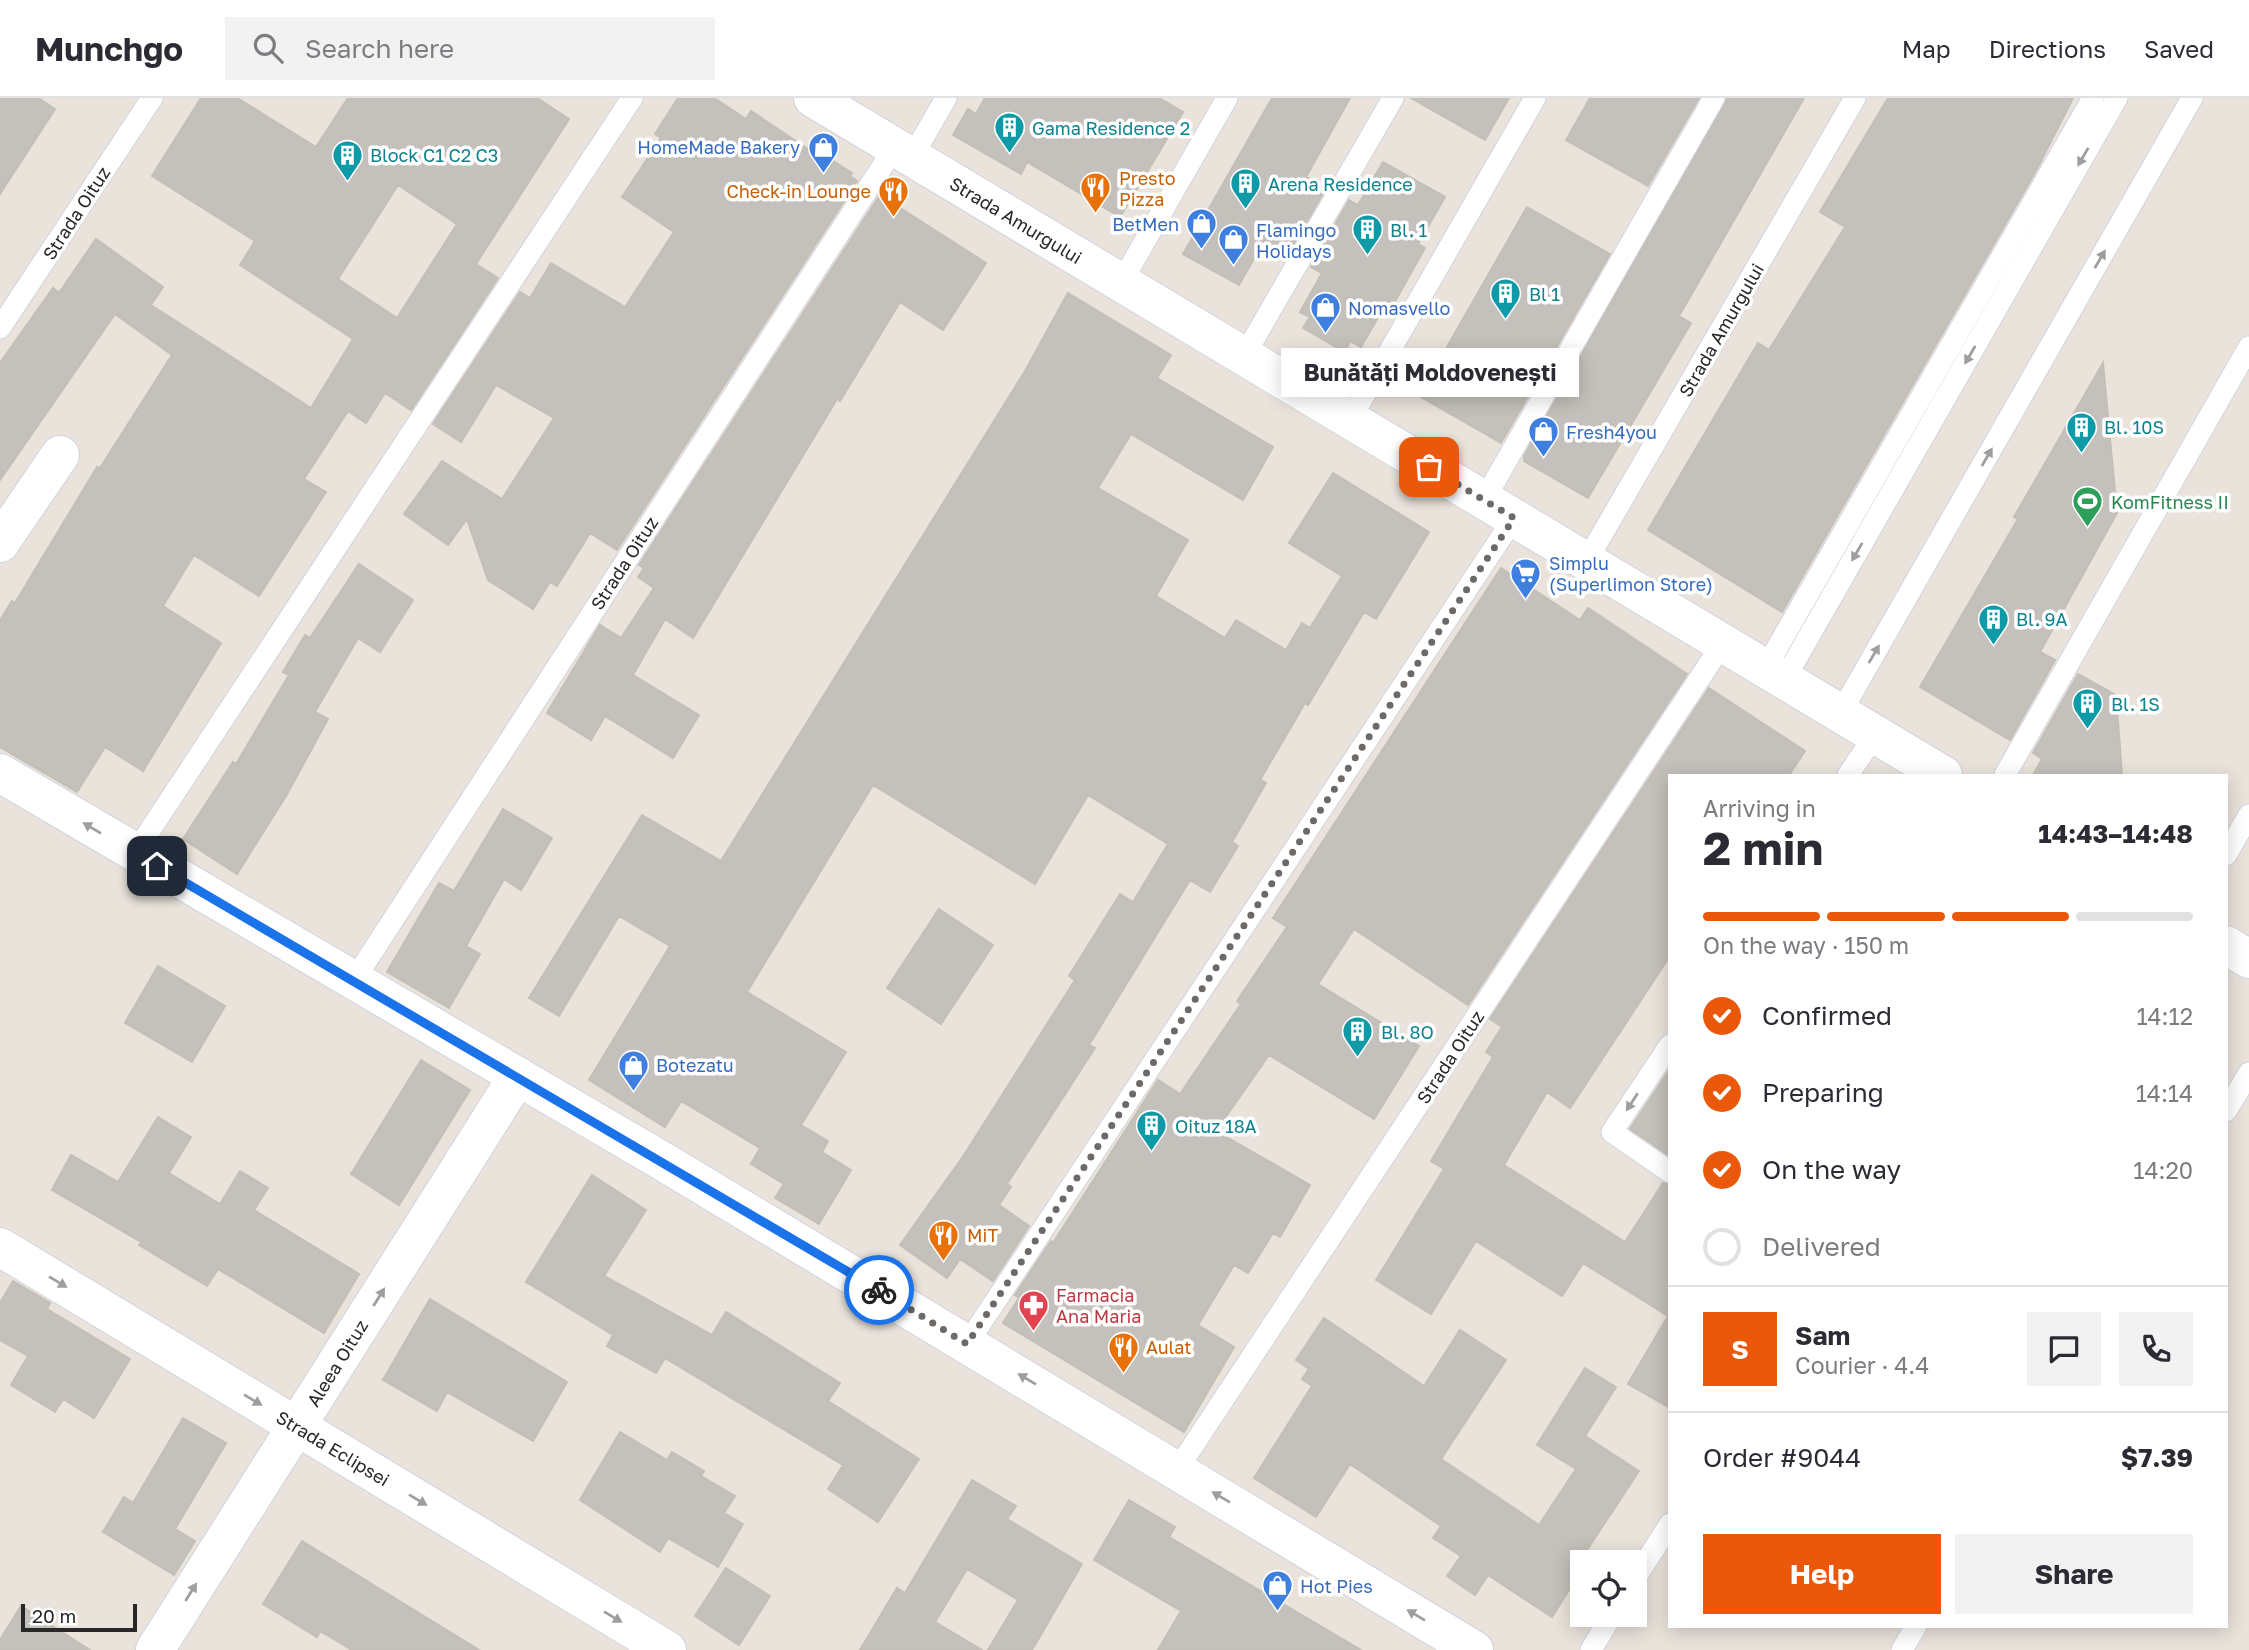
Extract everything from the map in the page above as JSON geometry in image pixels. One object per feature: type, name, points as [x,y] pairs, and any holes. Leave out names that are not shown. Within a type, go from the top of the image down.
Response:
[{"type":"street","name":"Strada Amurgului","points":[[813,98],[1941,774]]},
{"type":"street","points":[[0,543],[60,455]]},
{"type":"street","points":[[0,773],[518,1076],[1474,1650]]},
{"type":"street","points":[[2228,946],[2249,959]]},
{"type":"street","name":"Aleea Oituz","points":[[155,1650],[518,1076]]},
{"type":"street","name":"Strada Eclipsei","points":[[0,1247],[667,1650]]},
{"type":"lane","name":"Strada Oituz","points":[[0,328],[152,98]]},
{"type":"lane","points":[[135,853],[632,98]]},
{"type":"lane","points":[[903,152],[946,98]]},
{"type":"lane","points":[[1121,283],[1227,98]]},
{"type":"lane","points":[[1244,356],[1393,98]]},
{"type":"lane","points":[[1350,420],[1535,98]]},
{"type":"lane","points":[[967,1344],[1499,509],[1714,98]]},
{"type":"lane","name":"Strada Amurgului","points":[[1586,562],[1855,98]]},
{"type":"lane","points":[[1774,674],[2093,98]]},
{"type":"lane","points":[[1774,674],[2117,98]]},
{"type":"lane","points":[[1840,714],[2192,98]]},
{"type":"lane","name":"Strada Oituz","points":[[354,980],[903,152]]},
{"type":"lane","points":[[2005,774],[2249,346]]},
{"type":"lane","name":"Strada Oituz","points":[[1177,1470],[1723,643]]},
{"type":"lane","points":[[1849,774],[1875,735]]},
{"type":"lane","points":[[2228,852],[2249,815]]},
{"type":"lane","points":[[1668,1048],[1612,1132],[1668,1171]]},
{"type":"lane","points":[[2228,1108],[2249,1073]]},
{"type":"lane","points":[[1647,1560],[1668,1527]]},
{"type":"lane","points":[[1591,1650],[1605,1627]]},
{"type":"lane","points":[[1902,1650],[1915,1628]]},
{"type":"building","points":[[0,98],[38,98],[55,109],[0,194]]},
{"type":"building","points":[[201,98],[237,98],[316,147],[348,98],[537,98],[569,119],[476,264],[498,278],[411,410],[385,393],[366,423],[348,411],[304,479],[326,492],[259,596],[194,555],[163,606],[221,643],[143,771],[105,747],[77,792],[0,747],[0,620],[12,601],[15,603],[97,467],[100,468],[172,355],[115,314],[0,480],[0,363],[53,288],[59,293],[96,239],[163,287],[151,305],[311,408],[353,339],[240,265],[255,241],[152,176]],"holes":[[[398,185],[457,224],[397,318],[338,279]]]},
{"type":"building","points":[[678,98],[714,98],[746,119],[751,111],[811,151],[813,148],[852,173],[850,176],[857,181],[617,550],[590,533],[557,586],[550,582],[533,609],[488,580],[467,519],[448,545],[404,514],[442,461],[502,499],[554,418],[496,385],[461,442],[433,424],[520,292],[530,298],[551,263],[625,307],[674,232],[622,197],[661,138],[655,134]]},
{"type":"building","points":[[985,98],[1159,98],[1183,112],[1120,217],[1027,162],[1021,174],[953,135],[968,109],[976,114]]},
{"type":"building","points":[[1272,98],[1350,98],[1306,177],[1326,188],[1288,254],[1264,241],[1239,285],[1183,254]]},
{"type":"building","points":[[1411,98],[1509,98],[1485,140]]},
{"type":"building","points":[[1590,98],[1699,98],[1648,186],[1566,140]]},
{"type":"building","points":[[1727,98],[1804,98],[1679,316],[1691,323],[1588,498],[1524,461],[1524,456]]},
{"type":"building","points":[[1888,98],[2073,98],[2038,167],[1782,612],[1648,530],[1758,343],[1769,350],[1845,227],[1820,212]]},
{"type":"building","name":"Bl. 1","points":[[1383,162],[1445,197],[1418,244],[1425,248],[1389,312],[1383,309],[1361,347],[1350,341],[1345,352],[1303,328],[1310,317],[1300,312],[1322,273],[1311,267],[1349,200],[1358,205]]},
{"type":"building","points":[[880,195],[986,263],[943,330],[900,302],[840,401],[837,399],[693,638],[665,619],[633,675],[699,715],[673,758],[605,716],[591,740],[547,713],[600,625],[621,638],[654,588],[638,577],[644,568],[639,565]]},
{"type":"building","name":"Bl 1","points":[[1527,207],[1610,254],[1501,443],[1419,396]]},
{"type":"building","points":[[1068,293],[1171,355],[1157,378],[1273,447],[1243,500],[1131,434],[1098,488],[1188,540],[1156,596],[1225,638],[1236,620],[1286,650],[1302,623],[1310,628],[1342,576],[1289,543],[1333,473],[1429,532],[1376,619],[1364,612],[1308,705],[1305,703],[1260,780],[1266,783],[1232,842],[1238,846],[1210,892],[1190,880],[1089,1045],[1095,1048],[1007,1184],[1011,1187],[999,1205],[1029,1226],[993,1281],[960,1259],[947,1278],[900,1245],[964,1155],[1075,980],[1069,976],[1120,894],[1133,902],[1168,844],[1088,795],[1035,884],[873,785],[747,992],[846,1052],[801,1125],[828,1141],[822,1152],[851,1170],[819,1224],[775,1198],[784,1184],[751,1164],[760,1148],[681,1101],[665,1127],[589,1080],[670,946],[619,916],[559,1016],[529,998],[642,815],[721,861],[1025,371]]},
{"type":"building","points":[[2103,363],[2117,513],[2040,652],[2055,660],[2010,740],[1920,687],[2018,519],[2014,517]]},
{"type":"building","points":[[359,564],[413,600],[380,652],[358,638],[315,712],[328,719],[286,796],[237,874],[183,839],[233,762],[236,764],[289,675],[283,672],[305,635],[310,638]]},
{"type":"building","points":[[1501,568],[1580,620],[1588,608],[1687,674],[1468,1005],[1354,929],[1318,984],[1419,1046],[1374,1119],[1269,1055],[1216,1131],[1310,1185],[1280,1237],[1273,1233],[1248,1273],[1234,1265],[1198,1325],[1234,1347],[1184,1432],[1003,1323],[1019,1298],[1015,1295],[1051,1241],[1053,1243],[1158,1080],[1180,1094],[1241,1004],[1237,1001],[1287,927],[1273,918]]},
{"type":"building","name":"Bl. 1S","points":[[2078,674],[2116,695],[2122,774],[2034,774],[2042,759],[2033,753]]},
{"type":"building","points":[[1709,688],[1805,751],[1790,774],[1668,774],[1668,959],[1570,1108],[1547,1092],[1504,1165],[1625,1242],[1663,1183],[1668,1184],[1668,1316],[1583,1263],[1562,1296],[1476,1241],[1431,1314],[1376,1280],[1444,1169],[1431,1161],[1493,1057],[1486,1052],[1502,1027],[1490,1019]]},
{"type":"building","points":[[503,809],[552,838],[521,890],[504,879],[466,946],[480,954],[449,1008],[387,972],[439,883],[454,891]]},
{"type":"building","points":[[939,909],[993,945],[941,1024],[887,988]]},
{"type":"building","points":[[158,966],[225,1006],[192,1062],[125,1023]]},
{"type":"building","points":[[421,1060],[470,1090],[399,1205],[351,1174]]},
{"type":"building","points":[[1668,1072],[1668,1155],[1630,1129]]},
{"type":"building","points":[[158,1117],[191,1137],[169,1173],[220,1204],[240,1171],[268,1188],[254,1210],[359,1274],[324,1333],[218,1269],[207,1286],[139,1245],[141,1242],[52,1190],[71,1155],[118,1182]]},
{"type":"building","points":[[592,1175],[646,1210],[604,1276],[712,1335],[726,1312],[840,1383],[828,1401],[919,1459],[878,1522],[828,1489],[843,1465],[665,1358],[656,1373],[607,1346],[613,1335],[526,1282]]},
{"type":"building","points":[[13,1281],[50,1303],[47,1309],[130,1359],[94,1418],[63,1399],[55,1412],[11,1385],[28,1356],[0,1340],[0,1303]]},
{"type":"building","points":[[430,1299],[567,1382],[533,1441],[447,1392],[437,1411],[383,1380]]},
{"type":"building","points":[[1668,1316],[1668,1407],[1628,1384]]},
{"type":"building","points":[[1324,1318],[1424,1386],[1460,1330],[1506,1360],[1441,1459],[1539,1525],[1576,1469],[1537,1445],[1585,1368],[1616,1387],[1585,1436],[1639,1471],[1587,1550],[1570,1550],[1570,1588],[1552,1617],[1488,1575],[1475,1595],[1447,1576],[1461,1556],[1433,1538],[1441,1526],[1350,1464],[1316,1517],[1254,1478],[1312,1386],[1302,1379],[1309,1369],[1296,1360]]},
{"type":"building","points":[[183,1418],[226,1443],[175,1529],[195,1541],[174,1575],[103,1532],[124,1497],[133,1503]]},
{"type":"building","points":[[620,1432],[667,1460],[672,1452],[704,1471],[701,1476],[735,1496],[724,1513],[743,1524],[718,1567],[668,1538],[660,1552],[580,1500]]},
{"type":"building","points":[[972,1480],[1016,1506],[1007,1519],[1082,1564],[1032,1650],[988,1650],[1018,1600],[967,1569],[935,1622],[982,1650],[860,1650],[897,1588],[905,1593]]},
{"type":"building","points":[[1129,1500],[1175,1527],[1169,1537],[1361,1650],[1158,1650],[1181,1611],[1094,1560]]},
{"type":"building","points":[[302,1541],[479,1650],[352,1650],[320,1631],[317,1637],[263,1604]]},
{"type":"building","points":[[726,1568],[770,1596],[739,1645],[695,1616]]},
{"type":"building","points":[[21,1606],[90,1650],[0,1650],[0,1640]]},
{"type":"way so far","points":[[879,1290],[967,1344],[1514,518],[1429,467]]},
{"type":"place","name":"Gama Residence 2","points":[[1009,155]]},
{"type":"place","name":"HomeMade Bakery","points":[[823,174]]},
{"type":"place","name":"Block C1 C2 C3","points":[[347,182]]},
{"type":"place","name":"Arena Residence","points":[[1245,211]]},
{"type":"place","name":"Presto Pizza","points":[[1096,215]]},
{"type":"place","name":"Check-in Lounge","points":[[894,218]]},
{"type":"place","name":"BetMen","points":[[1202,251]]},
{"type":"place","name":"Bl. 1","points":[[1367,257]]},
{"type":"place","name":"Flamingo Holidays","points":[[1233,267]]},
{"type":"place","name":"Bl 1","points":[[1506,321]]},
{"type":"place","name":"Nomasvello","points":[[1325,335]]},
{"type":"place","name":"Bl. 10S","points":[[2081,454]]},
{"type":"place","name":"Fresh4you","points":[[1543,459]]},
{"type":"place","name":"Bunătăți Moldovenești","points":[[1429,467]]},
{"type":"place","name":"KomFitness II","points":[[2088,529]]},
{"type":"place","name":"Simplu (Superlimon Store)","points":[[1526,600]]},
{"type":"place","name":"Bl. 9A","points":[[1993,646]]},
{"type":"place","name":"Bl. 1S","points":[[2088,731]]},
{"type":"place","name":"Bl. 8O","points":[[1358,1059]]},
{"type":"place","name":"Botezatu","points":[[633,1092]]},
{"type":"place","name":"Oituz 18A","points":[[1152,1153]]},
{"type":"place","name":"MiT","points":[[944,1262]]},
{"type":"place","name":"Farmacia Ana Maria","points":[[1033,1332]]},
{"type":"place","name":"Aulat","points":[[1123,1374]]},
{"type":"place","name":"Hot Pies","points":[[1277,1613]]},
{"type":"route","points":[[157,866],[879,1290]]}]
